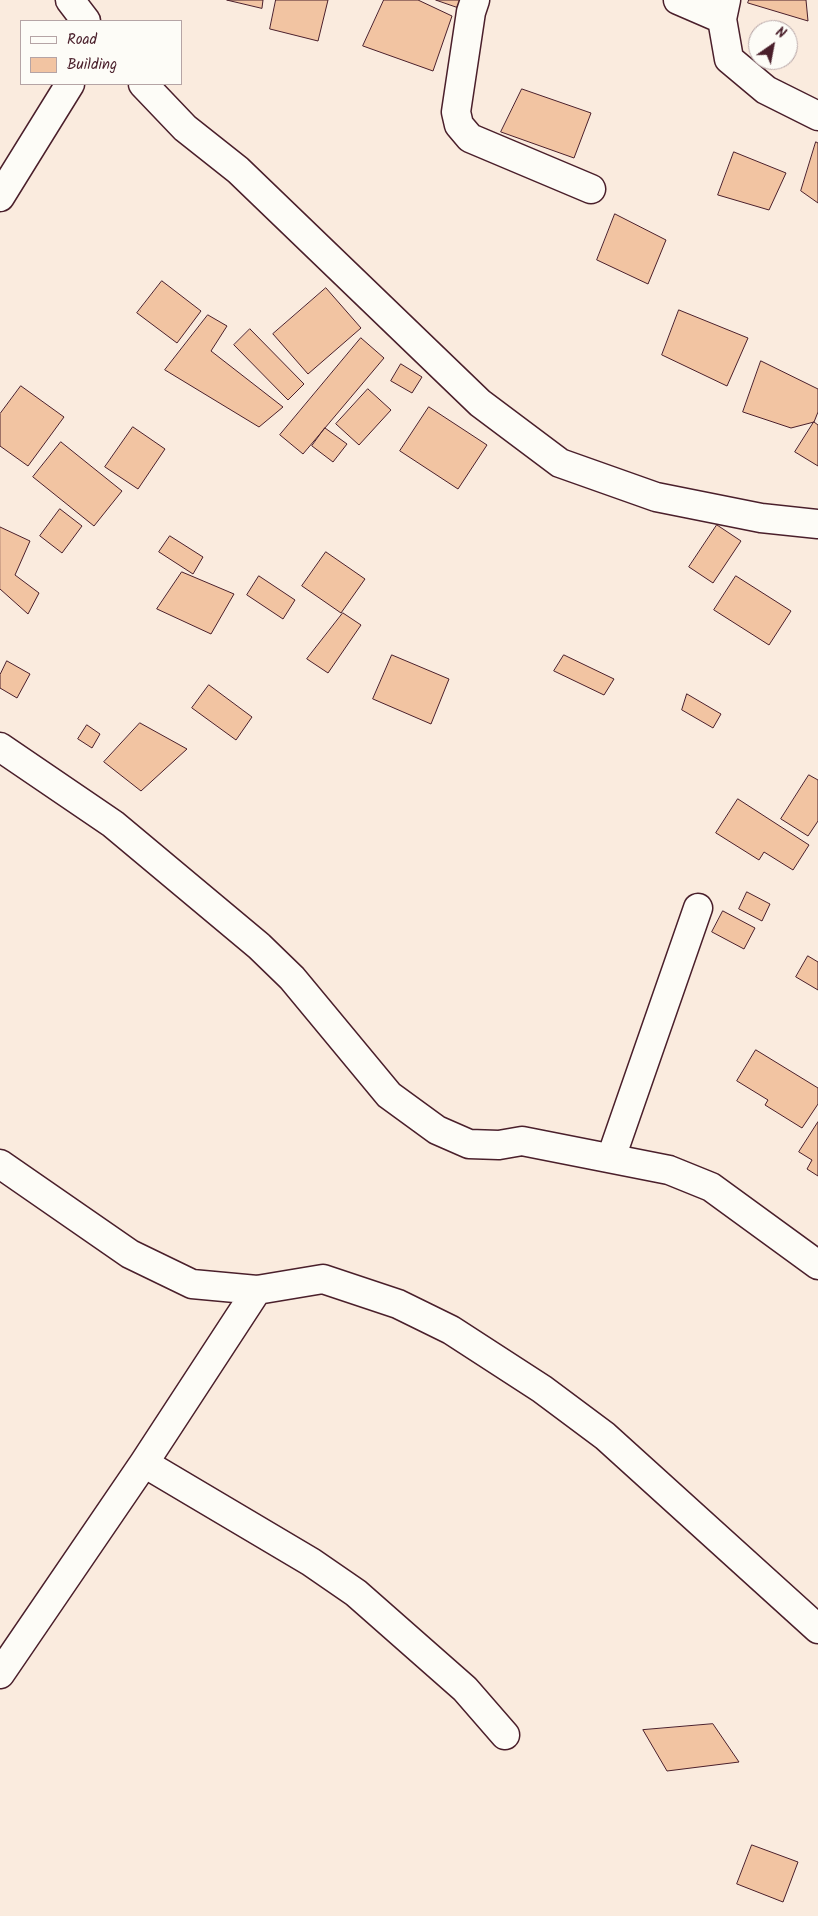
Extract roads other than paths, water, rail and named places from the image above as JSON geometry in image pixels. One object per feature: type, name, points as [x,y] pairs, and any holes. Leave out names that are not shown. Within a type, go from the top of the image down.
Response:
[{"type":"street","points":[[70,0],[85,20]]},
{"type":"street","points":[[475,0],[471,12],[456,112],[459,125],[470,138],[591,189]]},
{"type":"street","points":[[678,0],[724,9],[729,59],[766,90],[818,116]]},
{"type":"street","points":[[0,197],[69,85]]},
{"type":"street","points":[[144,85],[185,128],[238,170],[480,403],[560,463],[656,497],[761,518],[818,524]]},
{"type":"street","points":[[0,747],[113,824],[259,946],[292,978],[389,1095],[437,1130],[468,1144],[499,1145],[522,1141],[669,1170],[711,1187],[818,1265]]},
{"type":"street","points":[[611,1158],[698,908]]},
{"type":"street","points":[[0,1164],[138,1258],[192,1284],[257,1290],[323,1279],[398,1304],[451,1330],[542,1389],[605,1436],[818,1629]]},
{"type":"street","points":[[0,1674],[144,1463],[257,1290]]},
{"type":"street","points":[[144,1463],[311,1562],[356,1593],[465,1689],[505,1735]]}]
